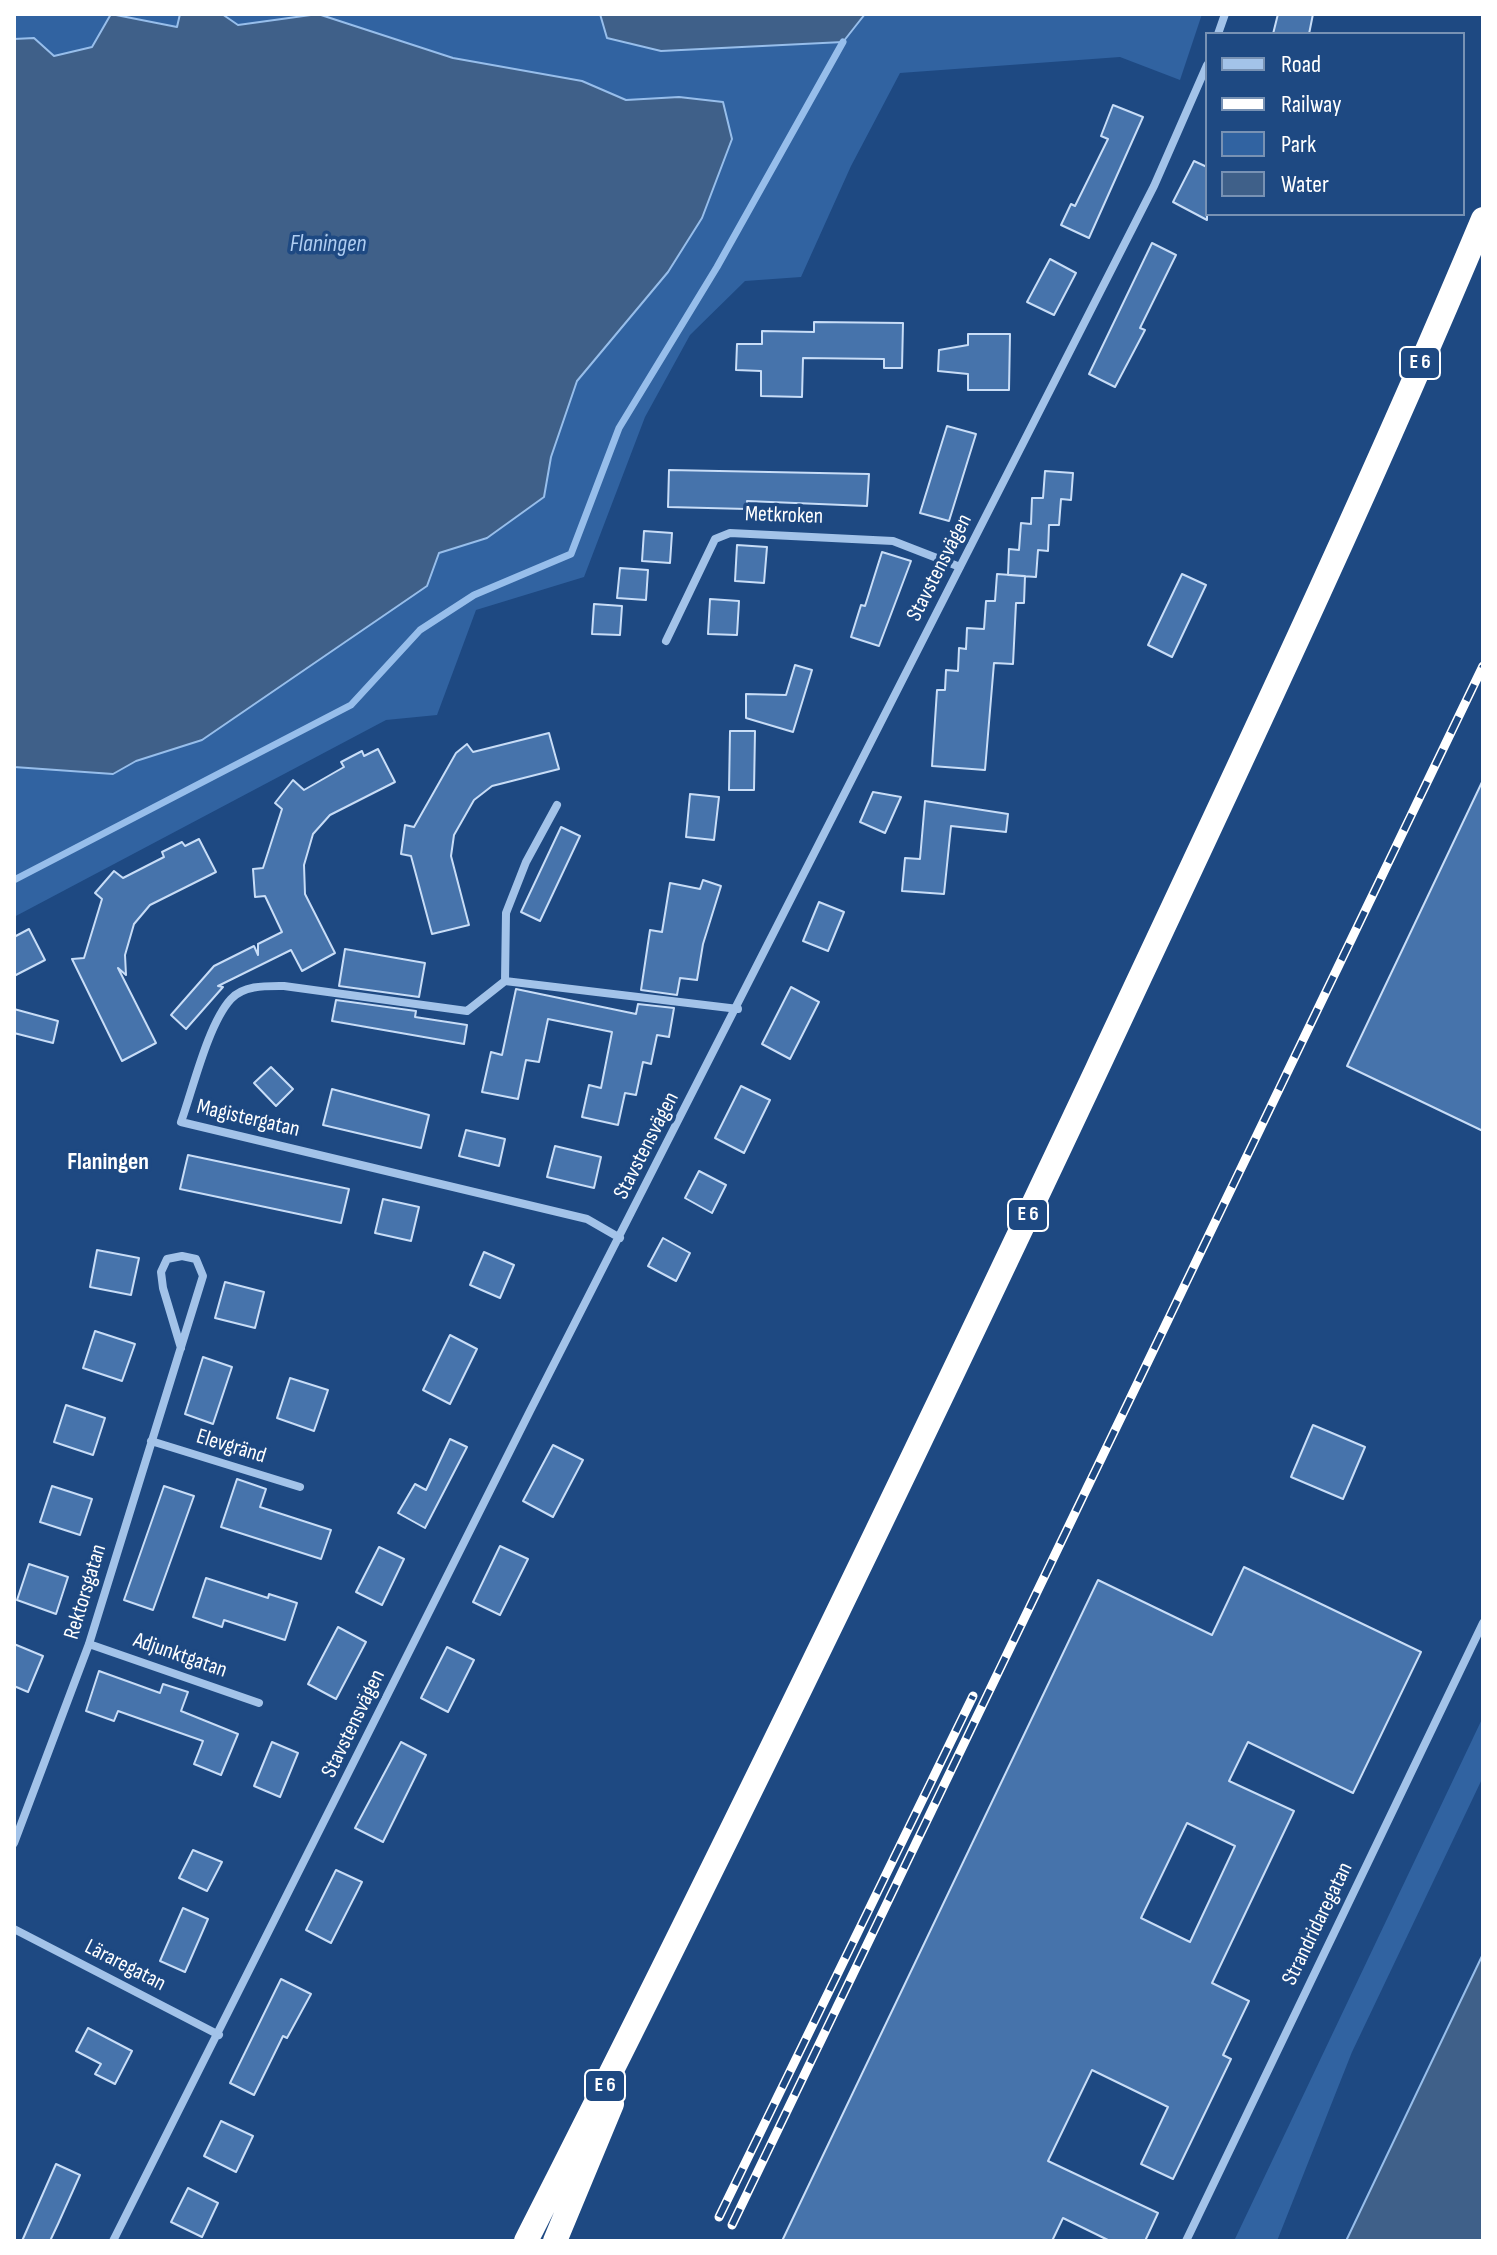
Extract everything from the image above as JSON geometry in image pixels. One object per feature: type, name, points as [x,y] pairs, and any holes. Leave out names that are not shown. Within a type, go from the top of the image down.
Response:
[{"type":"highway","name":"E 6","points":[[526,2241],[684,1931],[1221,804],[1481,224]]},
{"type":"highway","name":"E 6","points":[[555,2241],[684,1931]]},
{"type":"street","name":"Stavstensvägen","points":[[113,2241],[530,1411],[738,1009],[1154,186],[1205,70]]},
{"type":"street","name":"Metkroken","points":[[666,641],[715,539],[730,533],[893,541],[960,567]]},
{"type":"street","points":[[557,805],[526,862],[506,913],[505,981],[738,1009]]},
{"type":"street","name":"Magistergatan","points":[[505,981],[467,1011],[284,986],[256,985],[231,999],[209,1040],[181,1122],[587,1219],[620,1238]]},
{"type":"street","name":"Rektorsgatan","points":[[14,1843],[89,1644],[151,1441],[181,1348],[203,1276],[196,1259],[182,1256],[167,1259],[161,1272],[181,1348]]},
{"type":"street","name":"Elevgränd","points":[[151,1441],[300,1487]]},
{"type":"street","name":"Strandridaregatan","points":[[1186,2241],[1483,1623]]},
{"type":"street","name":"Adjunktgatan","points":[[89,1644],[259,1703]]},
{"type":"street","name":"Läraregatan","points":[[14,1929],[219,2035]]},
{"type":"green space","name":"Flaningen","points":[[14,14],[1202,14],[1180,80],[1120,57],[900,73],[851,166],[801,277],[745,281],[690,335],[645,417],[584,577],[476,610],[437,715],[386,720],[14,917]]},
{"type":"green space","points":[[1483,1717],[1483,1777],[1352,2052],[1277,2241],[1234,2241]]},
{"type":"water","name":"Flaningen","points":[[111,14],[177,27],[180,14],[222,14],[238,25],[318,14],[453,58],[582,81],[626,100],[679,97],[723,102],[732,139],[702,218],[668,272],[577,381],[551,457],[544,497],[487,538],[439,553],[427,586],[202,740],[136,761],[113,774],[14,767],[14,39],[34,38],[54,56],[92,47]]},
{"type":"water","points":[[600,14],[865,14],[843,42],[661,51],[607,38]]},
{"type":"water","points":[[1483,1954],[1483,2241],[1346,2241]]},
{"type":"building","points":[[1278,14],[1313,14],[1309,32],[1274,32]]},
{"type":"building","points":[[1113,105],[1143,117],[1089,238],[1061,225],[1071,204],[1075,206],[1108,139],[1101,136]]},
{"type":"building","points":[[1194,161],[1205,166],[1207,220],[1173,202]]},
{"type":"building","points":[[1152,243],[1176,255],[1140,328],[1145,330],[1115,387],[1089,374]]},
{"type":"building","points":[[1050,259],[1076,273],[1054,315],[1027,302]]},
{"type":"building","points":[[814,322],[903,323],[902,368],[884,368],[884,359],[803,358],[802,397],[761,396],[761,371],[736,370],[737,344],[762,344],[762,331],[814,332]]},
{"type":"building","points":[[968,334],[1010,334],[1009,390],[968,390],[968,374],[938,371],[939,350],[968,345]]},
{"type":"building","points":[[947,426],[976,434],[949,521],[920,513]]},
{"type":"building","points":[[669,470],[869,474],[867,506],[747,501],[747,509],[668,507]]},
{"type":"building","points":[[1045,471],[1073,473],[1071,500],[1061,499],[1059,525],[1049,525],[1048,551],[1038,550],[1036,577],[1008,575],[1009,549],[1019,550],[1021,523],[1031,524],[1032,498],[1043,498]]},
{"type":"building","points":[[644,531],[672,533],[670,563],[642,561]]},
{"type":"building","points":[[737,545],[767,547],[764,583],[735,581]]},
{"type":"building","points":[[882,552],[911,561],[879,646],[851,637],[861,605],[865,606]]},
{"type":"building","points":[[620,568],[648,570],[646,600],[617,598]]},
{"type":"building","points":[[997,574],[1025,576],[1024,603],[1016,603],[1013,664],[994,663],[985,770],[932,766],[937,690],[945,690],[946,670],[958,671],[959,648],[966,649],[967,628],[984,629],[986,601],[995,601]]},
{"type":"building","points":[[1182,574],[1206,585],[1172,657],[1148,645]]},
{"type":"building","points":[[710,599],[739,601],[737,635],[708,634]]},
{"type":"building","points":[[594,604],[622,606],[620,635],[592,634]]},
{"type":"building","points":[[795,665],[812,670],[793,732],[746,718],[746,694],[786,695]]},
{"type":"building","points":[[730,731],[755,731],[754,790],[729,790]]},
{"type":"building","points":[[549,733],[559,769],[492,786],[474,800],[454,835],[451,856],[469,925],[432,934],[411,856],[401,854],[405,825],[414,827],[456,753],[467,744],[473,752]]},
{"type":"building","points":[[378,749],[395,782],[330,815],[313,834],[304,865],[305,894],[335,953],[302,971],[291,950],[218,986],[223,987],[186,1029],[171,1015],[214,966],[254,946],[258,955],[258,944],[282,932],[265,896],[255,897],[253,869],[263,868],[282,809],[275,803],[293,780],[304,790],[344,767],[341,762],[362,751],[364,756]]},
{"type":"building","points":[[1483,780],[1483,1131],[1347,1066]]},
{"type":"building","points":[[873,792],[901,797],[885,833],[860,822]]},
{"type":"building","points":[[690,794],[719,797],[714,840],[686,837]]},
{"type":"building","points":[[925,801],[1008,814],[1006,832],[951,826],[944,894],[902,891],[905,858],[920,859]]},
{"type":"building","points":[[561,827],[580,836],[540,921],[521,912]]},
{"type":"building","points":[[199,839],[216,872],[150,905],[134,924],[125,955],[126,975],[118,968],[156,1043],[122,1061],[72,959],[84,958],[102,899],[95,893],[114,871],[123,878],[164,857],[162,852],[182,842],[185,846]]},
{"type":"building","points":[[703,880],[721,886],[703,944],[697,980],[680,978],[677,995],[641,990],[650,930],[662,932],[670,883],[700,889]]},
{"type":"building","points":[[819,902],[844,912],[828,951],[803,941]]},
{"type":"building","points":[[29,929],[45,960],[14,976],[14,937]]},
{"type":"building","points":[[345,949],[425,963],[419,997],[339,986]]},
{"type":"building","points":[[791,987],[819,1002],[790,1059],[762,1044]]},
{"type":"building","points":[[516,989],[636,1014],[638,1004],[674,1008],[669,1037],[657,1035],[651,1064],[643,1062],[636,1095],[625,1093],[618,1125],[582,1117],[589,1085],[601,1088],[612,1032],[548,1019],[539,1062],[526,1060],[518,1099],[482,1092],[491,1052],[502,1055]]},
{"type":"building","points":[[336,1000],[416,1011],[415,1017],[467,1025],[464,1044],[332,1021]]},
{"type":"building","points":[[14,1009],[58,1021],[53,1043],[14,1033]]},
{"type":"building","points":[[271,1067],[293,1089],[276,1106],[254,1083]]},
{"type":"building","points":[[741,1086],[770,1100],[744,1153],[715,1138]]},
{"type":"building","points":[[332,1089],[429,1115],[421,1148],[323,1125]]},
{"type":"building","points":[[466,1130],[505,1139],[499,1166],[459,1156]]},
{"type":"building","points":[[555,1146],[601,1157],[594,1188],[547,1177]]},
{"type":"building","points":[[188,1155],[349,1189],[341,1223],[180,1189]]},
{"type":"building","points":[[699,1171],[726,1185],[712,1213],[685,1198]]},
{"type":"building","points":[[383,1199],[419,1207],[411,1241],[375,1233]]},
{"type":"building","points":[[663,1238],[690,1253],[676,1281],[648,1266]]},
{"type":"building","points":[[97,1250],[139,1258],[131,1295],[90,1287]]},
{"type":"building","points":[[484,1252],[514,1265],[500,1298],[470,1285]]},
{"type":"building","points":[[225,1282],[264,1292],[255,1328],[215,1318]]},
{"type":"building","points":[[95,1331],[135,1344],[122,1381],[83,1368]]},
{"type":"building","points":[[450,1335],[477,1349],[450,1404],[423,1390]]},
{"type":"building","points":[[203,1357],[232,1367],[213,1424],[185,1414]]},
{"type":"building","points":[[290,1378],[328,1390],[314,1431],[277,1418]]},
{"type":"building","points":[[66,1405],[105,1418],[93,1455],[54,1442]]},
{"type":"building","points":[[1313,1425],[1365,1447],[1343,1499],[1291,1477]]},
{"type":"building","points":[[450,1439],[467,1447],[425,1528],[398,1513],[415,1484],[426,1490]]},
{"type":"building","points":[[553,1445],[583,1460],[553,1517],[523,1501]]},
{"type":"building","points":[[237,1479],[266,1489],[260,1507],[331,1530],[321,1559],[221,1527]]},
{"type":"building","points":[[52,1486],[92,1499],[80,1535],[40,1522]]},
{"type":"building","points":[[164,1486],[194,1496],[153,1610],[124,1600]]},
{"type":"building","points":[[500,1546],[528,1559],[500,1615],[473,1602]]},
{"type":"building","points":[[379,1547],[404,1559],[382,1605],[356,1592]]},
{"type":"building","points":[[29,1564],[68,1577],[56,1614],[17,1600]]},
{"type":"building","points":[[1244,1567],[1421,1652],[1353,1793],[1248,1742],[1229,1781],[1294,1811],[1212,1983],[1249,2001],[1223,2055],[1231,2059],[1173,2179],[1141,2164],[1168,2107],[1092,2070],[1048,2161],[1158,2213],[1145,2241],[1110,2241],[1063,2218],[1052,2241],[782,2241],[1098,1580],[1212,1635]],"holes":[[[1187,1823],[1235,1846],[1190,1942],[1141,1918]]]},
{"type":"building","points":[[206,1578],[268,1598],[269,1594],[297,1603],[285,1640],[224,1620],[222,1627],[193,1617]]},
{"type":"building","points":[[338,1627],[366,1642],[336,1699],[308,1684]]},
{"type":"building","points":[[14,1644],[43,1656],[28,1692],[14,1686]]},
{"type":"building","points":[[447,1647],[474,1660],[448,1712],[421,1698]]},
{"type":"building","points":[[99,1671],[160,1693],[163,1684],[188,1692],[181,1711],[238,1734],[221,1775],[194,1764],[203,1741],[118,1711],[114,1721],[86,1711]]},
{"type":"building","points":[[272,1742],[298,1753],[280,1797],[254,1786]]},
{"type":"building","points":[[401,1742],[426,1755],[383,1842],[355,1828]]},
{"type":"building","points":[[193,1850],[222,1862],[207,1891],[179,1878]]},
{"type":"building","points":[[336,1870],[362,1882],[331,1943],[306,1930]]},
{"type":"building","points":[[183,1908],[208,1919],[185,1972],[160,1961]]},
{"type":"building","points":[[281,1979],[311,1994],[287,2038],[283,2036],[254,2095],[230,2083]]},
{"type":"building","points":[[88,2028],[132,2051],[115,2084],[95,2074],[101,2064],[76,2051]]},
{"type":"building","points":[[221,2121],[253,2136],[236,2172],[204,2156]]},
{"type":"building","points":[[56,2164],[80,2175],[50,2241],[22,2241]]},
{"type":"building","points":[[188,2188],[218,2203],[202,2237],[171,2222]]},
{"type":"waterway","points":[[14,880],[351,705],[420,630],[474,595],[571,554],[619,428],[717,267],[843,42]]},
{"type":"railway","points":[[732,2225],[1483,666]]},
{"type":"railway","points":[[719,2217],[973,1696]]},
{"type":"district","name":"Flaningen","points":[[108,1163]]}]
